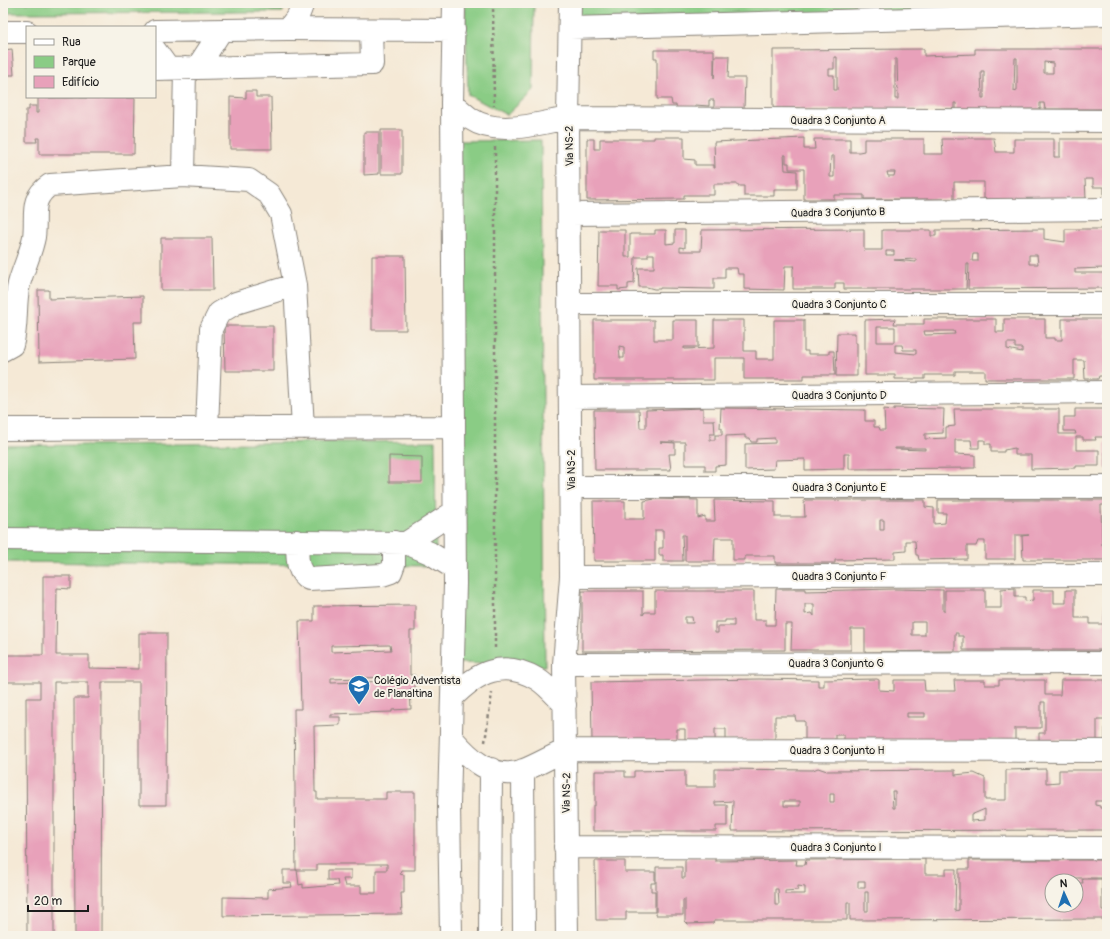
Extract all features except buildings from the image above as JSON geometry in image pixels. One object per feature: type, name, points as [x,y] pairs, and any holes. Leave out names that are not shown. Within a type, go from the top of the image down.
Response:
[{"type":"street","points":[[288,29],[298,16],[304,3]]},
{"type":"street","points":[[451,936],[449,805],[454,568],[452,103],[454,3]]},
{"type":"street","name":"Via NS-2","points":[[567,936],[564,664],[571,577],[570,214],[568,118],[570,3]]},
{"type":"street","points":[[570,28],[864,12],[921,11],[1107,14]]},
{"type":"street","points":[[156,31],[288,29],[454,30]]},
{"type":"street","points":[[156,51],[176,68],[372,64],[371,30]]},
{"type":"street","points":[[176,68],[221,31]]},
{"type":"street","points":[[3,32],[26,32]]},
{"type":"street","points":[[176,68],[183,176]]},
{"type":"street","points":[[452,103],[472,120],[494,128]]},
{"type":"street","name":"Quadra 3 Conjunto A","points":[[494,128],[517,127],[568,118],[1107,121]]},
{"type":"street","points":[[3,350],[12,345],[16,332],[19,286],[34,238],[36,201],[41,191],[50,185],[183,176],[249,180],[269,194],[281,214],[296,285],[303,428]]},
{"type":"street","name":"Quadra 3 Conjunto B","points":[[570,214],[1107,209]]},
{"type":"street","points":[[207,428],[211,329],[219,313],[236,303],[296,285]]},
{"type":"street","name":"Quadra 3 Conjunto C","points":[[570,304],[1107,304]]},
{"type":"street","name":"Quadra 3 Conjunto D","points":[[570,397],[1107,392]]},
{"type":"street","points":[[3,429],[454,427]]},
{"type":"street","name":"Quadra 3 Conjunto E","points":[[571,487],[1107,487]]},
{"type":"street","points":[[297,541],[299,570],[302,575],[309,579],[382,575],[391,572],[400,542],[454,512]]},
{"type":"street","points":[[3,539],[400,542],[430,553],[454,568]]},
{"type":"street","name":"Quadra 3 Conjunto F","points":[[571,577],[1107,575]]},
{"type":"street","name":"Quadra 3 Conjunto G","points":[[564,664],[1107,663]]},
{"type":"street","points":[[452,698],[478,676],[495,669],[518,670],[538,680],[565,704]]},
{"type":"street","points":[[451,737],[463,751],[486,768],[510,773],[523,770],[566,750]]},
{"type":"street","name":"Quadra 3 Conjunto H","points":[[566,750],[1107,751]]},
{"type":"street","points":[[486,768],[490,936]]},
{"type":"street","points":[[523,770],[524,936]]},
{"type":"street","name":"Quadra 3 Conjunto I","points":[[565,847],[1107,848]]},
{"type":"path","points":[[486,768],[495,669],[493,3]]},
{"type":"green space","points":[[3,3],[283,3],[283,12],[3,13]]},
{"type":"green space","points":[[465,3],[534,3],[533,90],[507,115],[468,95]]},
{"type":"green space","points":[[576,3],[1107,3],[1107,8],[576,21]]},
{"type":"green space","points":[[541,140],[545,666],[459,663],[459,141]]},
{"type":"green space","points":[[435,441],[436,566],[3,562],[3,446]]},
{"type":"place","name":"Colégio Adventista de Planaltina","points":[[359,706]]}]
